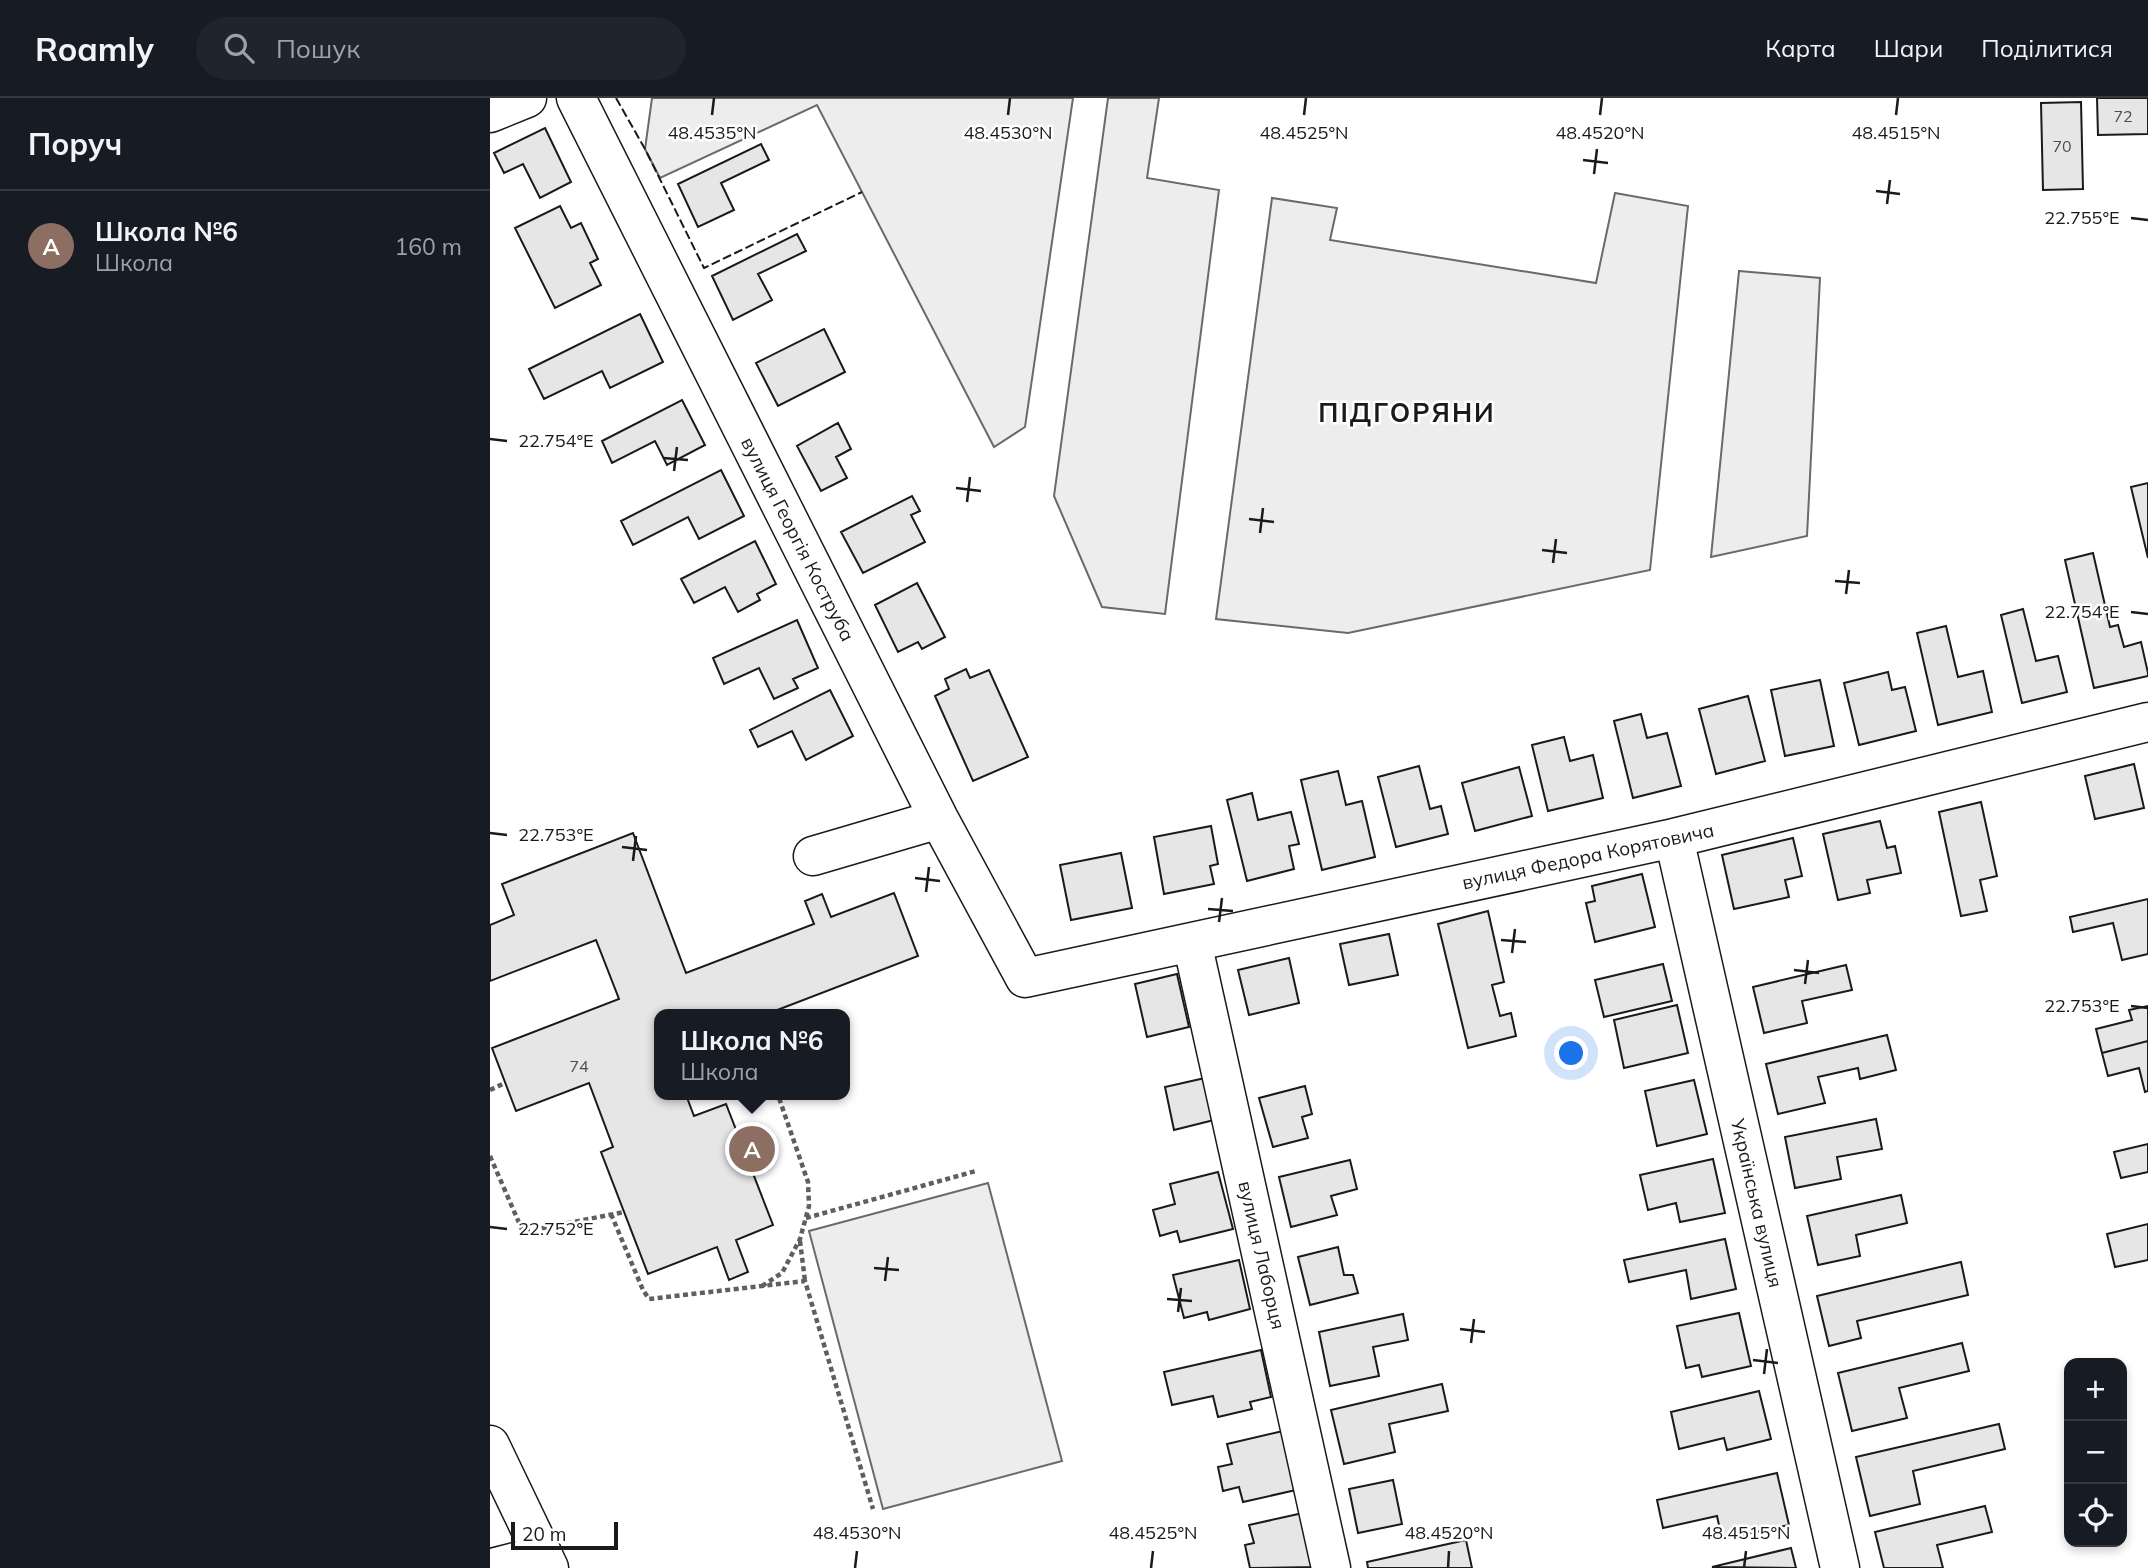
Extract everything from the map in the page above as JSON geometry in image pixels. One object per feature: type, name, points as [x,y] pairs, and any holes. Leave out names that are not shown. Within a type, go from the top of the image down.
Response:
[{"type":"street","points":[[490,113],[527,98]]},
{"type":"street","name":"вулиця Георгія Коструба","points":[[576,98],[939,819],[1025,978]]},
{"type":"street","name":"вулиця Федора Корятовича","points":[[1025,978],[1674,838],[2148,722]]},
{"type":"street","points":[[813,856],[939,819]]},
{"type":"street","name":"Українська вулиця","points":[[1674,838],[1840,1568]]},
{"type":"street","name":"вулиця Лаборця","points":[[1192,942],[1331,1568]]},
{"type":"street","points":[[490,1445],[546,1562],[492,1568]]},
{"type":"path","points":[[490,1090],[505,1083]]},
{"type":"path","points":[[761,1287],[782,1273],[800,1240],[808,1206],[807,1182],[780,1100]]},
{"type":"path","points":[[490,1156],[523,1232],[624,1212]]},
{"type":"path","points":[[806,1218],[976,1171]]},
{"type":"path","points":[[611,1214],[649,1299],[805,1281]]},
{"type":"path","points":[[800,1240],[805,1281],[873,1509]]},
{"type":"shaded area","points":[[652,98],[1073,98],[1025,427],[994,447],[817,105],[660,178],[645,149]]},
{"type":"shaded area","points":[[1108,98],[1159,98],[1147,178],[1219,190],[1165,614],[1102,607],[1054,496]]},
{"type":"shaded area","points":[[1615,193],[1688,206],[1650,570],[1348,633],[1216,619],[1272,198],[1337,208],[1330,240],[1596,283]]},
{"type":"shaded area","points":[[1739,271],[1820,278],[1807,536],[1711,557]]},
{"type":"shaded area","points":[[988,1183],[1062,1461],[883,1509],[809,1231]]},
{"type":"building","points":[[2097,98],[2148,98],[2148,134],[2098,135]]},
{"type":"building","points":[[2081,102],[2083,189],[2043,190],[2041,103]]},
{"type":"building","points":[[545,128],[571,182],[540,198],[523,164],[504,173],[494,153]]},
{"type":"building","points":[[761,144],[769,160],[721,183],[734,210],[698,227],[678,184]]},
{"type":"building","points":[[560,206],[571,228],[581,223],[598,259],[590,263],[601,285],[555,308],[515,228]]},
{"type":"building","points":[[797,234],[806,251],[758,274],[772,300],[733,320],[712,276]]},
{"type":"building","points":[[640,314],[663,362],[610,388],[602,371],[544,399],[529,369]]},
{"type":"building","points":[[824,329],[845,372],[778,406],[756,363]]},
{"type":"building","points":[[682,400],[705,445],[667,465],[655,441],[612,463],[602,441]]},
{"type":"building","points":[[838,423],[851,449],[836,457],[847,478],[821,491],[797,446]]},
{"type":"building","points":[[721,470],[744,516],[699,539],[688,517],[633,545],[621,521]]},
{"type":"building","points":[[2148,483],[2148,558],[2131,487]]},
{"type":"building","points":[[912,496],[920,511],[911,515],[925,542],[863,573],[841,532]]},
{"type":"building","points":[[755,541],[776,584],[757,594],[760,600],[738,612],[725,587],[694,603],[681,579]]},
{"type":"building","points":[[2093,553],[2110,627],[2118,625],[2124,647],[2141,642],[2148,673],[2148,676],[2094,688],[2065,560]]},
{"type":"building","points":[[917,583],[945,637],[922,649],[918,642],[898,652],[875,605]]},
{"type":"building","points":[[2023,609],[2036,661],[2058,656],[2067,692],[2022,703],[2001,615]]},
{"type":"building","points":[[797,620],[818,668],[793,679],[798,688],[774,699],[759,668],[724,684],[713,658]]},
{"type":"building","points":[[1946,626],[1958,677],[1983,671],[1992,712],[1938,725],[1917,633]]},
{"type":"building","points":[[966,669],[970,678],[989,670],[1028,757],[973,781],[935,696],[949,689],[945,679]]},
{"type":"building","points":[[1888,672],[1892,690],[1905,687],[1916,731],[1859,745],[1844,683]]},
{"type":"building","points":[[1820,680],[1834,746],[1785,756],[1771,690]]},
{"type":"building","points":[[830,690],[853,736],[806,760],[792,731],[758,747],[750,730]]},
{"type":"building","points":[[1748,696],[1765,761],[1716,774],[1699,709]]},
{"type":"building","points":[[1641,714],[1647,738],[1667,733],[1681,786],[1633,798],[1614,721]]},
{"type":"building","points":[[1564,737],[1570,761],[1593,755],[1603,798],[1548,811],[1532,745]]},
{"type":"building","points":[[2134,764],[2144,808],[2095,819],[2085,776]]},
{"type":"building","points":[[1419,766],[1430,809],[1441,806],[1448,834],[1396,847],[1378,777]]},
{"type":"building","points":[[1519,767],[1532,816],[1475,831],[1462,783]]},
{"type":"building","points":[[1338,771],[1346,805],[1362,801],[1375,857],[1322,870],[1301,780]]},
{"type":"building","points":[[1252,793],[1258,820],[1291,812],[1299,844],[1289,846],[1294,869],[1247,881],[1227,800]]},
{"type":"building","points":[[1981,802],[1997,876],[1980,880],[1987,911],[1961,916],[1939,812]]},
{"type":"building","points":[[1880,821],[1887,848],[1895,846],[1901,873],[1867,880],[1870,893],[1838,900],[1823,834]]},
{"type":"building","points":[[1211,826],[1218,864],[1210,866],[1214,884],[1164,894],[1154,837]]},
{"type":"building","points":[[633,833],[686,973],[814,924],[805,901],[822,894],[831,917],[894,893],[918,956],[780,1009],[654,1009],[654,1100],[688,1100],[694,1116],[726,1104],[773,1225],[736,1240],[748,1272],[729,1280],[717,1247],[648,1274],[601,1152],[613,1147],[589,1083],[516,1111],[492,1048],[619,999],[596,940],[490,981],[490,925],[514,915],[502,884]]},
{"type":"building","points":[[1793,838],[1802,876],[1785,880],[1789,897],[1734,909],[1722,855]]},
{"type":"building","points":[[1121,853],[1132,908],[1071,920],[1060,865]]},
{"type":"building","points":[[1642,874],[1655,927],[1595,942],[1586,903],[1595,901],[1592,886]]},
{"type":"building","points":[[2148,899],[2148,954],[2122,960],[2113,923],[2073,932],[2070,917]]},
{"type":"building","points":[[1488,911],[1504,982],[1492,985],[1500,1016],[1511,1013],[1516,1036],[1468,1048],[1438,924]]},
{"type":"building","points":[[1389,934],[1398,975],[1349,985],[1340,944]]},
{"type":"building","points":[[1289,958],[1299,1003],[1249,1015],[1238,970]]},
{"type":"building","points":[[1663,964],[1672,1001],[1604,1017],[1595,980]]},
{"type":"building","points":[[1846,965],[1852,990],[1802,1001],[1807,1023],[1764,1033],[1753,987]]},
{"type":"building","points":[[1177,974],[1189,1027],[1147,1037],[1135,984]]},
{"type":"building","points":[[1677,1005],[1688,1053],[1624,1068],[1614,1020]]},
{"type":"building","points":[[2148,1006],[2148,1041],[2102,1053],[2096,1029],[2132,1020],[2129,1010]]},
{"type":"building","points":[[1887,1035],[1896,1070],[1860,1079],[1858,1068],[1818,1077],[1825,1103],[1778,1114],[1766,1064]]},
{"type":"building","points":[[2148,1041],[2148,1091],[2145,1092],[2139,1068],[2108,1076],[2102,1053]]},
{"type":"building","points":[[1205,1078],[1214,1120],[1174,1130],[1165,1087]]},
{"type":"building","points":[[1694,1080],[1707,1134],[1657,1146],[1645,1091]]},
{"type":"building","points":[[1305,1086],[1312,1114],[1302,1117],[1308,1138],[1273,1147],[1259,1098]]},
{"type":"building","points":[[1876,1119],[1882,1149],[1837,1157],[1841,1179],[1795,1188],[1785,1137]]},
{"type":"building","points":[[2148,1144],[2148,1172],[2121,1178],[2114,1152]]},
{"type":"building","points":[[1713,1159],[1725,1213],[1680,1222],[1676,1203],[1648,1210],[1640,1175]]},
{"type":"building","points":[[1350,1160],[1357,1189],[1331,1196],[1337,1215],[1291,1227],[1279,1177]]},
{"type":"building","points":[[1218,1172],[1233,1229],[1180,1242],[1177,1231],[1160,1236],[1153,1210],[1175,1204],[1170,1184]]},
{"type":"building","points":[[1901,1195],[1907,1223],[1856,1235],[1860,1256],[1818,1265],[1807,1216]]},
{"type":"building","points":[[2148,1224],[2148,1260],[2115,1267],[2107,1234]]},
{"type":"building","points":[[1725,1239],[1736,1289],[1691,1299],[1686,1270],[1629,1282],[1624,1260]]},
{"type":"building","points":[[1338,1247],[1344,1275],[1353,1275],[1358,1293],[1310,1305],[1298,1257]]},
{"type":"building","points":[[1239,1260],[1250,1309],[1209,1320],[1207,1312],[1184,1318],[1173,1275]]},
{"type":"building","points":[[1961,1262],[1968,1295],[1857,1321],[1861,1338],[1829,1346],[1817,1296]]},
{"type":"building","points":[[1739,1313],[1751,1366],[1702,1377],[1699,1365],[1686,1368],[1677,1326]]},
{"type":"building","points":[[1403,1314],[1408,1340],[1373,1347],[1379,1376],[1330,1386],[1319,1332]]},
{"type":"building","points":[[1962,1343],[1969,1371],[1899,1388],[1907,1418],[1852,1431],[1838,1373]]},
{"type":"building","points":[[1261,1350],[1271,1397],[1250,1402],[1252,1409],[1218,1417],[1213,1396],[1172,1405],[1164,1372]]},
{"type":"building","points":[[1442,1384],[1448,1411],[1389,1424],[1395,1452],[1344,1464],[1331,1410]]},
{"type":"building","points":[[1759,1391],[1771,1439],[1727,1450],[1724,1438],[1679,1449],[1671,1412]]},
{"type":"building","points":[[1999,1424],[2005,1449],[1913,1471],[1920,1504],[1870,1516],[1856,1457]]},
{"type":"building","points":[[1283,1431],[1296,1490],[1243,1502],[1239,1487],[1223,1491],[1218,1467],[1232,1464],[1227,1444]]},
{"type":"building","points":[[1777,1473],[1789,1525],[1722,1539],[1717,1516],[1663,1528],[1657,1500]]},
{"type":"building","points":[[1393,1480],[1402,1524],[1358,1533],[1349,1489]]},
{"type":"building","points":[[1985,1506],[1992,1532],[1937,1545],[1943,1568],[1884,1568],[1875,1532]]},
{"type":"building","points":[[1303,1513],[1315,1567],[1250,1568],[1245,1545],[1254,1543],[1249,1525]]},
{"type":"building","points":[[1466,1540],[1472,1568],[1368,1568],[1367,1562]]},
{"type":"building","points":[[1791,1548],[1796,1568],[1712,1567]]},
{"type":"fence","points":[[616,98],[645,149],[704,268],[862,192]]},
{"type":"place","name":"Школа №6","points":[[752,1149]]},
{"type":"district","name":"ПІДГОРЯНИ","points":[[1407,412]]}]
